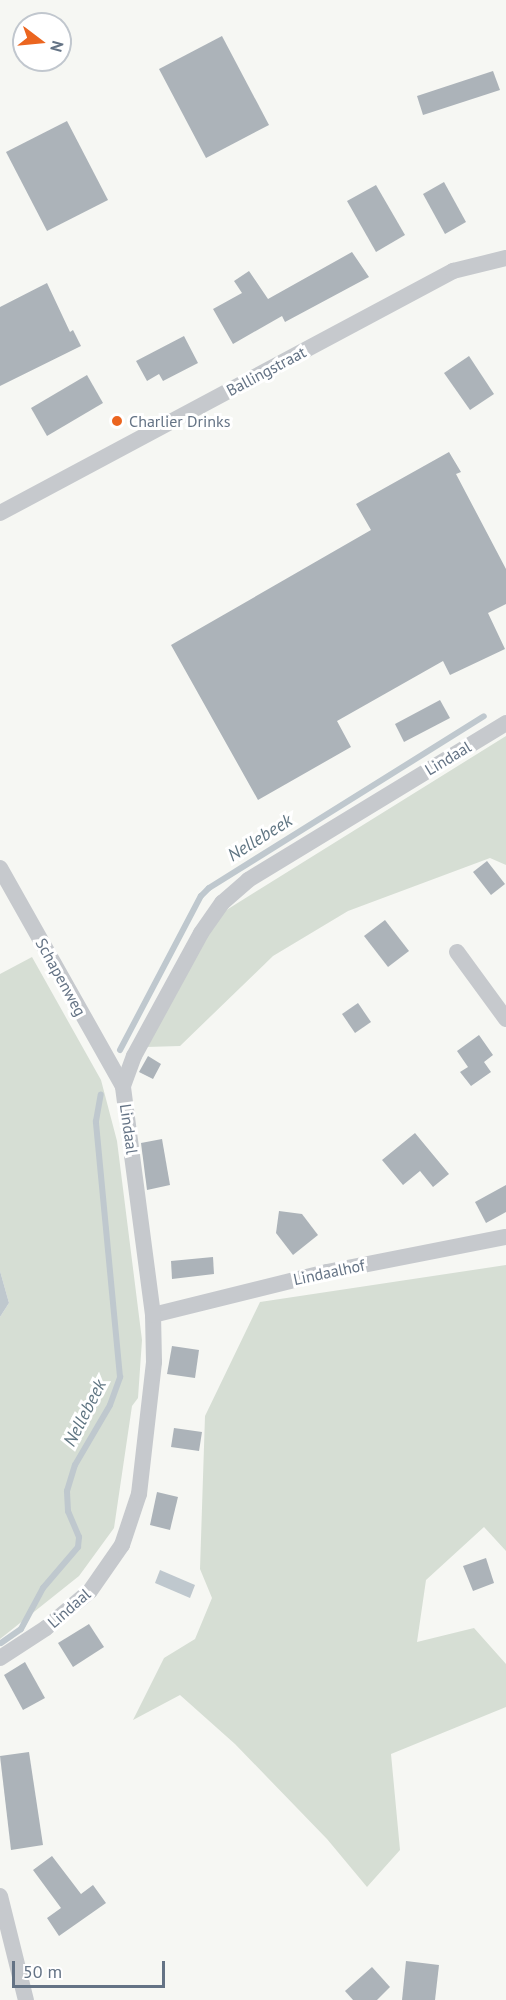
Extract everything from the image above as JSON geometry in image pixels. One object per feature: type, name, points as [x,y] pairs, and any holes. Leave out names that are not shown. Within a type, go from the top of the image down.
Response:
[{"type":"street","name":"Ballingstraat","points":[[0,513],[453,271],[506,258]]},
{"type":"street","name":"Lindaal","points":[[0,1658],[90,1591],[122,1545],[139,1494],[148,1438],[154,1362],[153,1315],[123,1086],[146,1035],[201,933],[222,903],[248,880],[506,723]]},
{"type":"street","name":"Schapenweg","points":[[0,868],[123,1086]]},
{"type":"street","points":[[457,951],[506,1019]]},
{"type":"street","name":"Lindaalhof","points":[[153,1315],[327,1272],[506,1237]]},
{"type":"street","points":[[0,1896],[26,2000]]},
{"type":"shaded area","points":[[506,736],[506,865],[490,858],[348,911],[273,956],[180,1046],[146,1047],[212,919]]},
{"type":"shaded area","points":[[32,957],[101,1080],[117,1141],[142,1340],[138,1398],[132,1406],[114,1528],[79,1576],[0,1639],[0,1317],[9,1303],[0,1271],[0,974]]},
{"type":"shaded area","points":[[506,1265],[506,1551],[484,1527],[426,1580],[417,1642],[474,1628],[506,1664],[506,1707],[391,1754],[400,1850],[367,1887],[327,1839],[235,1744],[180,1695],[133,1720],[164,1658],[195,1639],[212,1598],[200,1569],[205,1416],[260,1302]]},
{"type":"shaded area","points":[[0,1271],[9,1303],[0,1317]]},
{"type":"shaded area","points":[[160,1570],[195,1585],[190,1598],[155,1583]]},
{"type":"building","points":[[222,36],[269,125],[206,158],[159,69]]},
{"type":"building","points":[[493,71],[500,90],[423,115],[417,96]]},
{"type":"building","points":[[67,121],[108,200],[47,231],[6,152]]},
{"type":"building","points":[[444,182],[466,222],[445,234],[423,194]]},
{"type":"building","points":[[376,185],[405,235],[376,252],[347,201]]},
{"type":"building","points":[[352,252],[369,277],[285,322],[282,316],[233,344],[213,309],[242,293],[234,281],[249,271],[268,299]]},
{"type":"building","points":[[47,283],[70,332],[73,330],[81,346],[0,386],[0,307]]},
{"type":"building","points":[[184,336],[198,363],[163,381],[159,374],[147,381],[136,361]]},
{"type":"building","points":[[469,356],[494,394],[470,410],[444,373]]},
{"type":"building","points":[[87,375],[103,403],[47,436],[31,408]]},
{"type":"building","points":[[449,452],[461,472],[456,474],[506,569],[506,604],[488,613],[505,649],[450,675],[443,661],[337,721],[351,747],[258,800],[171,645],[371,530],[356,504]]},
{"type":"building","points":[[440,700],[450,718],[404,742],[395,724]]},
{"type":"building","points":[[487,861],[505,884],[491,895],[473,872]]},
{"type":"building","points":[[385,920],[409,951],[388,967],[364,936]]},
{"type":"building","points":[[358,1003],[371,1022],[355,1033],[342,1014]]},
{"type":"building","points":[[479,1035],[493,1055],[484,1062],[491,1072],[471,1086],[460,1072],[468,1067],[457,1051]]},
{"type":"building","points":[[148,1056],[161,1064],[153,1079],[139,1072]]},
{"type":"building","points":[[415,1133],[449,1174],[433,1187],[420,1171],[403,1185],[382,1160]]},
{"type":"building","points":[[162,1139],[170,1185],[147,1190],[141,1143]]},
{"type":"building","points":[[506,1185],[506,1212],[486,1223],[475,1202]]},
{"type":"building","points":[[279,1211],[302,1214],[318,1235],[293,1255],[276,1233]]},
{"type":"building","points":[[213,1257],[214,1274],[172,1279],[171,1261]]},
{"type":"building","points":[[172,1346],[199,1350],[195,1378],[167,1374]]},
{"type":"building","points":[[174,1428],[202,1432],[199,1451],[171,1447]]},
{"type":"building","points":[[157,1492],[178,1497],[170,1530],[150,1525]]},
{"type":"building","points":[[486,1558],[494,1583],[473,1591],[463,1566]]},
{"type":"building","points":[[89,1624],[104,1647],[73,1667],[58,1643]]},
{"type":"building","points":[[25,1662],[45,1698],[23,1710],[4,1675]]},
{"type":"building","points":[[29,1752],[43,1845],[11,1850],[0,1756]]},
{"type":"building","points":[[52,1856],[81,1894],[93,1885],[106,1903],[59,1936],[47,1918],[61,1908],[33,1870]]},
{"type":"building","points":[[406,1961],[439,1965],[435,2000],[402,2000]]},
{"type":"building","points":[[372,1967],[390,1987],[377,2000],[353,2000],[345,1991]]},
{"type":"waterway","name":"Nellebeek","points":[[120,1050],[201,896],[209,888],[484,716]]},
{"type":"waterway","name":"Nellebeek","points":[[1,1643],[21,1629],[43,1588],[78,1547],[79,1537],[68,1511],[67,1491],[75,1465],[110,1405],[120,1377],[96,1121],[101,1094]]},
{"type":"place","name":"Charlier Drinks","points":[[117,421]]}]
